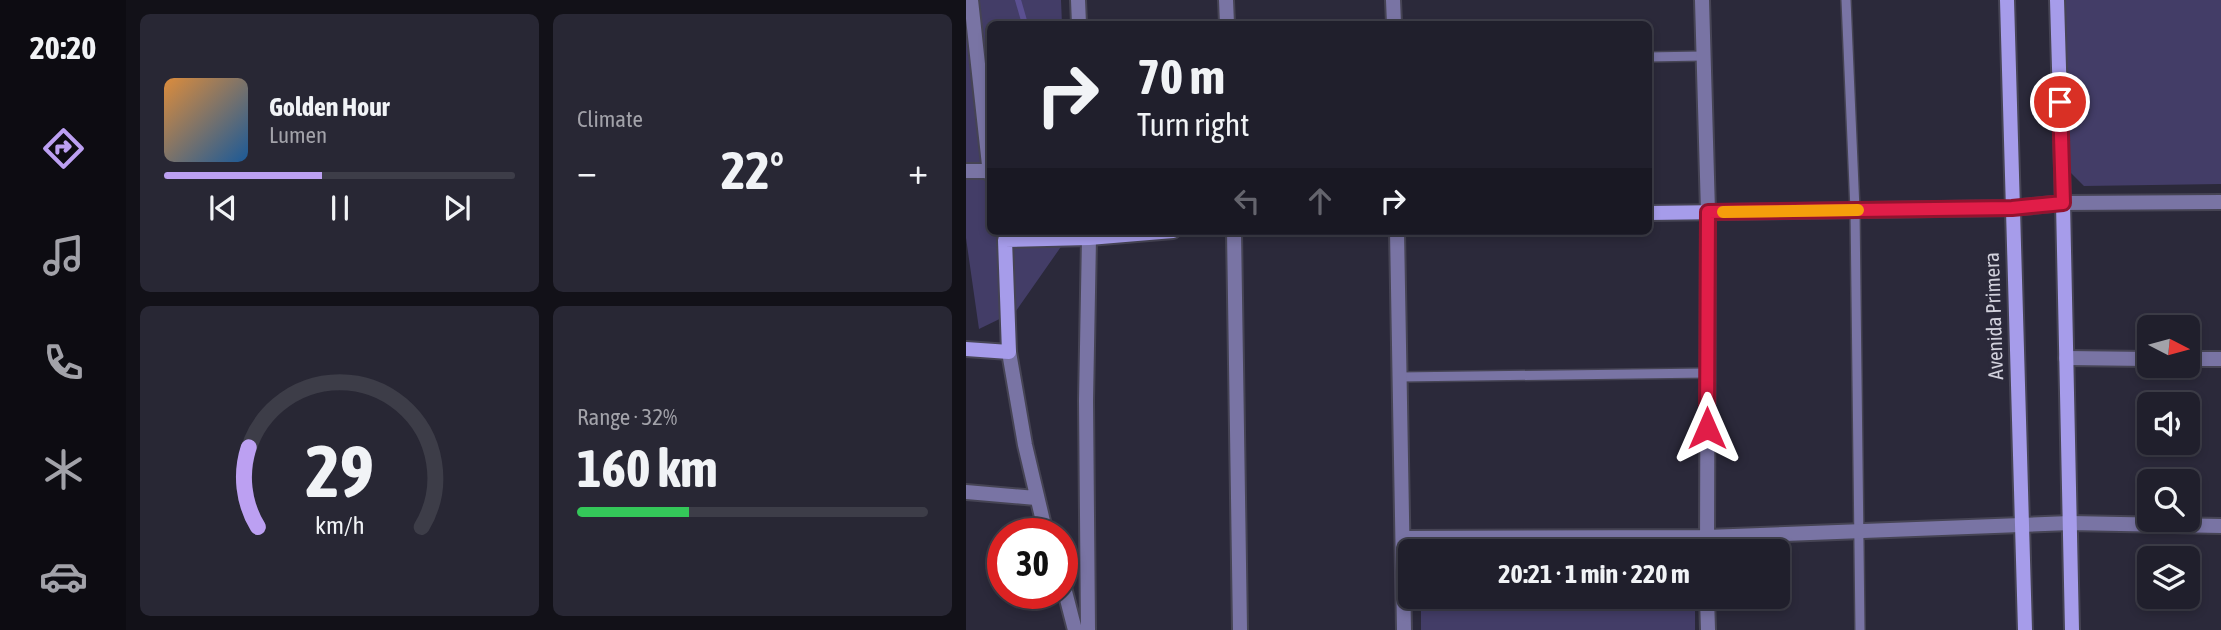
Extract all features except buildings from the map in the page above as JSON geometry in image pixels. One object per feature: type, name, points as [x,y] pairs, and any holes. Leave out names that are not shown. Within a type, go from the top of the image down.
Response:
[{"type":"main road","name":"Avenida Primera","points":[[2007,0],[2025,630]]},
{"type":"main road","points":[[2057,0],[2071,630]]},
{"type":"main road","points":[[1652,213],[2012,208],[2063,203]]},
{"type":"main road","points":[[966,349],[1009,352],[1004,235],[1089,239],[1116,235]]},
{"type":"street","points":[[971,0],[971,28],[987,150]]},
{"type":"street","points":[[1078,0],[1079,21]]},
{"type":"street","points":[[1226,0],[1227,21]]},
{"type":"street","points":[[1393,0],[1394,21]]},
{"type":"street","points":[[1702,0],[1708,212],[1707,539]]},
{"type":"street","points":[[966,170],[987,173]]},
{"type":"street","points":[[2063,203],[2221,201]]},
{"type":"street","points":[[1234,235],[1240,630]]},
{"type":"street","points":[[1397,235],[1404,630]]},
{"type":"street","points":[[1088,630],[1086,401],[1089,239]]},
{"type":"street","points":[[1009,352],[1042,518]]},
{"type":"street","points":[[2066,358],[2137,359]]},
{"type":"street","points":[[2200,359],[2221,359]]},
{"type":"street","points":[[966,492],[1036,498]]},
{"type":"street","points":[[1765,539],[1859,531],[2022,524],[2221,526]]},
{"type":"street","points":[[1403,538],[1454,539]]},
{"type":"street","points":[[1070,609],[1075,630]]},
{"type":"street","points":[[1707,609],[1708,630]]},
{"type":"lane","points":[[1846,0],[1856,210],[1860,630]]},
{"type":"lane","points":[[1652,57],[1702,56]]},
{"type":"lane","points":[[1400,377],[1707,373]]},
{"type":"shaded area","points":[[966,0],[1061,0],[1062,21],[987,21],[987,235],[1069,235],[1016,311],[979,329],[966,238]]},
{"type":"shaded area","points":[[2061,0],[2221,0],[2221,184],[2084,186],[2069,171]]},
{"type":"shaded area","points":[[1421,609],[1695,609],[1695,630],[1421,630]]},
{"type":"waterway","points":[[1018,0],[1024,21]]},
{"type":"slow traffic","points":[[1723,212],[1858,210]]},
{"type":"route","points":[[1707,428],[1708,212],[2012,208],[2063,203],[2060,102]]}]
